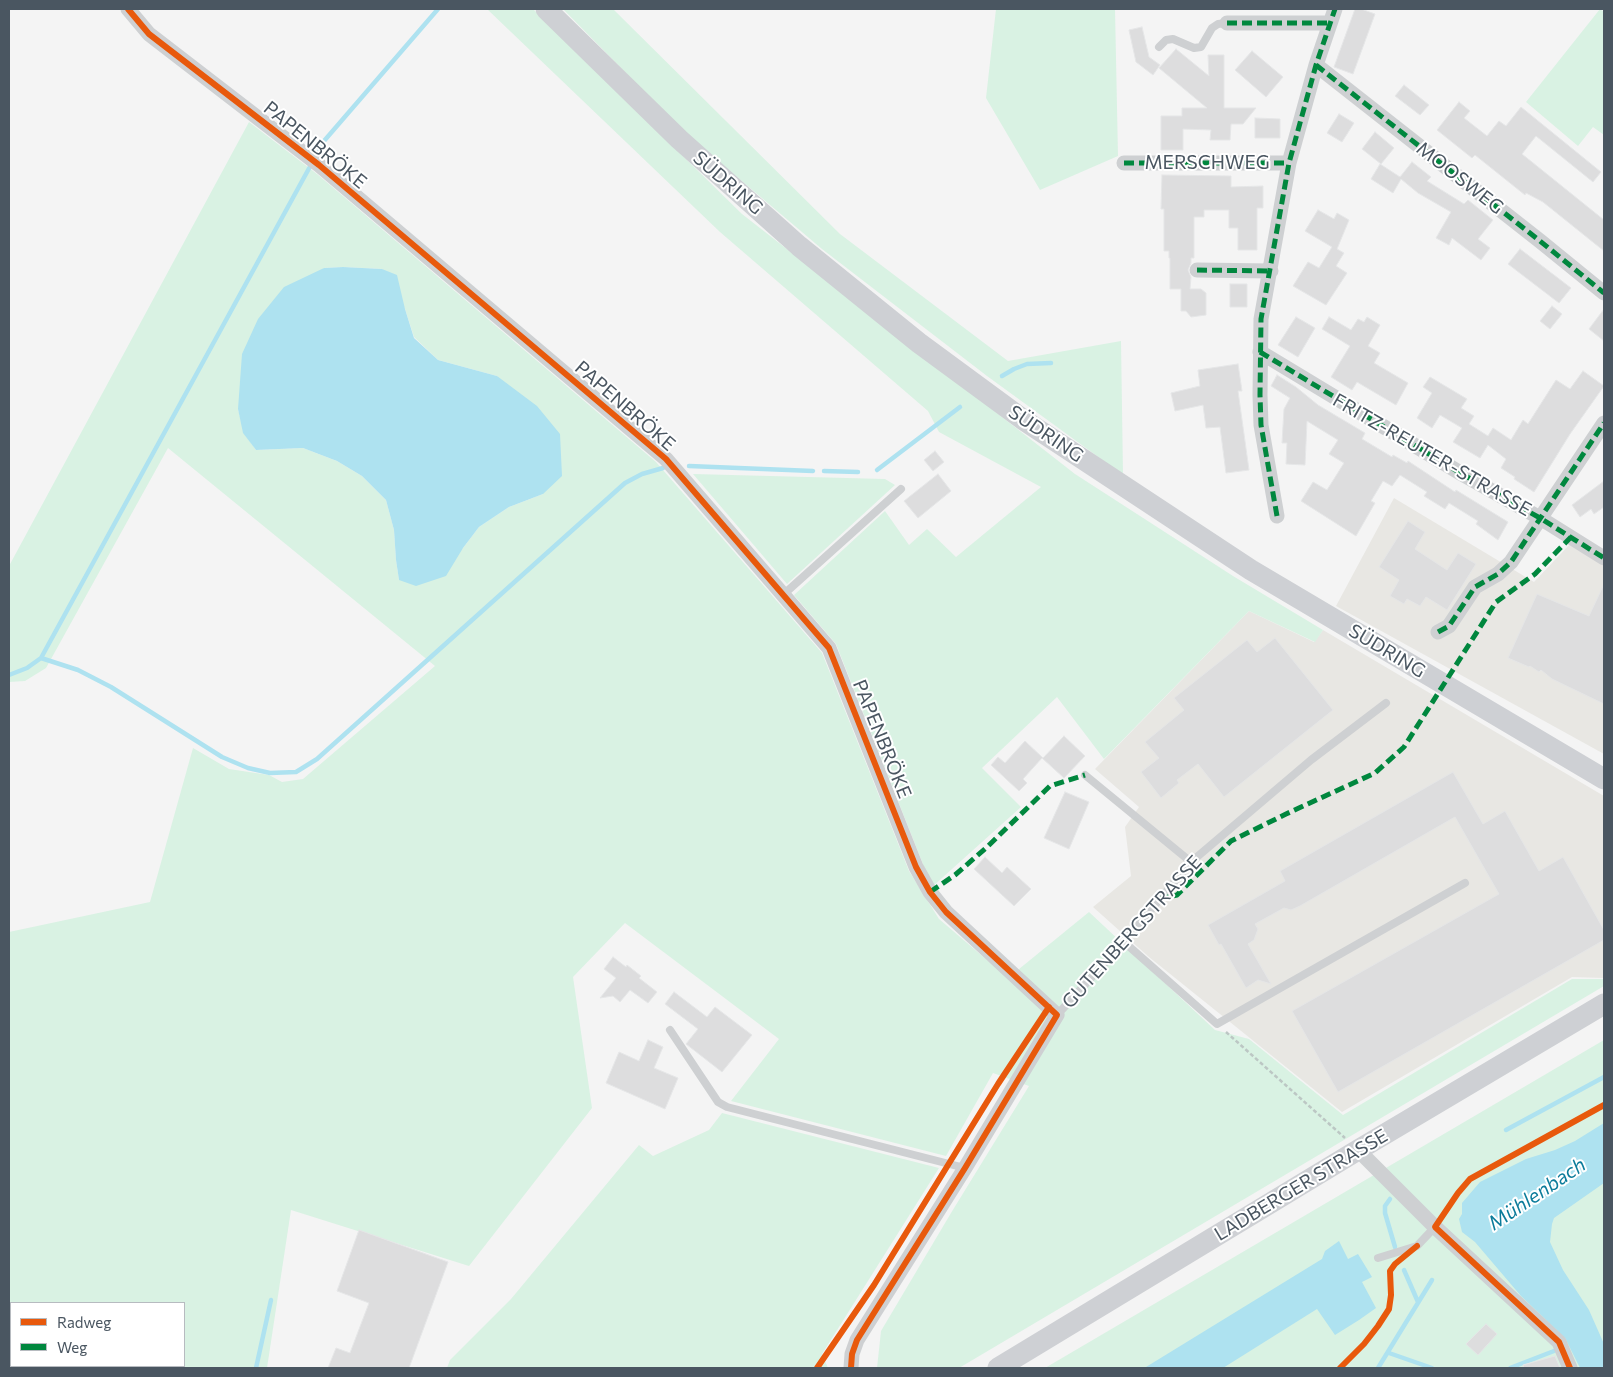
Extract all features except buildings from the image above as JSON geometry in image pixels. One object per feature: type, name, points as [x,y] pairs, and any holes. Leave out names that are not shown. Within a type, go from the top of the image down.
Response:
[{"type":"main road","name":"SÜDRING","points":[[546,9],[679,140],[799,246],[920,343],[1025,421],[1251,570],[1604,780]]},
{"type":"main road","name":"LADBERGER STRASSE","points":[[998,1368],[1358,1150],[1604,1004]]},
{"type":"street","name":"PAPENBRÖKE","points":[[128,9],[149,34],[319,165],[666,459],[830,648],[916,867],[930,892],[946,912],[1057,1015]]},
{"type":"street","name":"MERSCHWEG","points":[[1227,23],[1332,16],[1316,65],[1290,164],[1261,319],[1261,425],[1277,516]]},
{"type":"street","name":"MOOSWEG","points":[[1316,65],[1604,293]]},
{"type":"street","name":"MERSCHWEG","points":[[1124,164],[1290,164]]},
{"type":"street","points":[[1197,270],[1271,271]]},
{"type":"street","name":"FRITZ-REUTER-STRASSE","points":[[1260,352],[1604,558]]},
{"type":"street","points":[[1438,632],[1449,626],[1475,587],[1498,574],[1511,562],[1604,423]]},
{"type":"street","name":"GUTENBERGSTRASSE","points":[[850,1368],[857,1340],[965,1168],[1057,1015]]},
{"type":"street","points":[[1358,1150],[1434,1227],[1559,1342],[1570,1368]]},
{"type":"lane","points":[[1159,47],[1166,40],[1173,39],[1194,48],[1201,47],[1212,28],[1218,24],[1227,23]]},
{"type":"lane","points":[[784,594],[901,490]]},
{"type":"lane","name":"GUTENBERGSTRASSE","points":[[1057,1015],[1124,942],[1191,862],[1311,760],[1386,703]]},
{"type":"lane","points":[[1085,775],[1191,862]]},
{"type":"lane","points":[[1124,942],[1217,1024],[1465,883]]},
{"type":"lane","points":[[670,1030],[718,1102],[727,1107],[965,1168]]},
{"type":"lane","points":[[1378,1258],[1417,1246],[1434,1227]]},
{"type":"path","points":[[1217,1024],[1358,1150]]},
{"type":"shaded area","points":[[1394,498],[1534,582],[1571,543],[1604,563],[1604,754],[1336,606]]},
{"type":"shaded area","points":[[1249,611],[1314,642],[1323,630],[1604,796],[1604,978],[1572,977],[1342,1112],[1149,957],[1093,907],[1131,876],[1125,827],[1139,807],[1095,769]]},
{"type":"green space","points":[[487,9],[533,9],[742,214],[1075,474],[1233,576],[1323,630],[1315,642],[1249,611],[1104,759],[1057,697],[982,768],[1021,807],[932,887],[836,644],[794,595],[885,511],[909,545],[927,529],[956,557],[1041,487],[939,432],[928,411],[720,232]]},
{"type":"green space","points":[[563,9],[613,9],[840,234],[1008,361],[1121,341],[1123,475],[987,376],[822,249],[684,132]]},
{"type":"green space","points":[[996,9],[1115,9],[1118,156],[1040,190],[986,98]]},
{"type":"green space","points":[[1600,9],[1604,12],[1604,135],[1593,127],[1578,146],[1526,102]]},
{"type":"green space","points":[[249,122],[317,174],[656,462],[822,653],[909,871],[939,919],[1008,978],[1089,912],[1215,1030],[1249,1039],[1343,1115],[1572,979],[1604,979],[1604,986],[959,1368],[877,1368],[881,1331],[1029,1086],[993,1073],[946,1156],[731,1101],[779,1039],[625,923],[573,977],[592,1108],[469,1266],[291,1210],[267,1368],[9,1368],[9,932],[150,902],[193,748],[229,769],[269,775],[282,782],[303,779],[435,666],[168,448],[46,668],[25,681],[9,682],[9,566]],"holes":[[[324,268],[382,269],[405,309],[414,337],[438,360],[497,376],[543,494],[509,507],[479,527],[463,548],[399,580],[394,530],[386,500],[362,476],[337,461],[303,448],[256,450],[244,433],[238,409]]]},
{"type":"green space","points":[[693,474],[885,479],[895,485],[787,584]]},
{"type":"green space","points":[[1604,1040],[1604,1368],[1045,1368]]},
{"type":"green space","points":[[722,1113],[939,1168],[822,1354],[828,1368],[447,1368],[450,1360],[511,1299],[639,1145],[653,1156],[709,1130]]},
{"type":"water","points":[[324,268],[382,269],[397,275],[414,338],[438,360],[497,376],[537,406],[560,434],[562,476],[543,494],[509,507],[479,527],[463,548],[446,576],[416,586],[399,580],[394,530],[386,500],[362,476],[337,461],[303,448],[256,450],[243,433],[238,409],[242,354],[258,319],[284,287]]},
{"type":"water","points":[[1604,1123],[1604,1183],[1554,1218],[1550,1242],[1563,1270],[1589,1310],[1604,1344],[1604,1368],[1580,1368],[1565,1338],[1521,1296],[1475,1242],[1462,1232],[1459,1219],[1462,1214],[1462,1203],[1480,1182],[1526,1159],[1555,1150],[1575,1141]]},
{"type":"water","points":[[1339,1241],[1348,1259],[1358,1254],[1372,1277],[1362,1282],[1376,1308],[1359,1320],[1335,1335],[1317,1309],[1223,1368],[1146,1367],[1322,1259],[1325,1251]]},
{"type":"waterway","points":[[9,675],[27,668],[41,658],[324,141],[438,9]]},
{"type":"waterway","points":[[1002,376],[1027,364],[1051,363]]},
{"type":"waterway","points":[[877,470],[960,407]]},
{"type":"waterway","points":[[689,466],[813,471]]},
{"type":"waterway","points":[[41,658],[78,670],[111,687],[222,757],[248,768],[270,773],[296,772],[317,759],[625,483],[642,474],[663,468]]},
{"type":"waterway","points":[[824,471],[858,472]]},
{"type":"waterway","points":[[1506,1130],[1604,1077]]},
{"type":"waterway","points":[[1390,1199],[1385,1206],[1385,1213],[1395,1247]]},
{"type":"waterway","points":[[1404,1270],[1418,1302]]},
{"type":"waterway","name":"Mühlenbach","points":[[1378,1368],[1432,1280]]},
{"type":"waterway","points":[[256,1368],[271,1300]]},
{"type":"waterway","points":[[1510,1368],[1554,1351]]},
{"type":"waterway","points":[[1389,1353],[1432,1368]]},
{"type":"marked path","points":[[1277,516],[1261,425],[1261,319],[1289,163],[1316,65],[1335,9]]},
{"type":"marked path","points":[[1227,23],[1329,23]]},
{"type":"marked path","points":[[1316,65],[1604,293]]},
{"type":"marked path","points":[[1124,163],[1289,163]]},
{"type":"marked path","points":[[1197,270],[1271,271]]},
{"type":"marked path","points":[[1260,352],[1604,558]]},
{"type":"marked path","points":[[1438,632],[1449,626],[1475,587],[1498,574],[1511,562],[1604,423]]},
{"type":"marked path","points":[[1159,899],[1177,895],[1231,841],[1375,773],[1404,747],[1496,602],[1535,574],[1571,537]]},
{"type":"marked path","points":[[930,892],[955,875],[986,848],[1050,786],[1085,775]]},
{"type":"cycle path","points":[[128,9],[149,34],[319,165],[666,459],[829,648],[916,867],[930,892],[946,912],[1057,1015],[965,1168],[857,1340],[852,1354],[851,1368]]},
{"type":"cycle path","points":[[817,1368],[874,1285],[998,1084],[1049,1007]]},
{"type":"cycle path","points":[[1570,1368],[1559,1342],[1435,1227],[1470,1179],[1604,1105]]},
{"type":"cycle path","points":[[1340,1368],[1364,1344],[1389,1309],[1391,1295],[1390,1271],[1395,1264],[1417,1246]]}]
